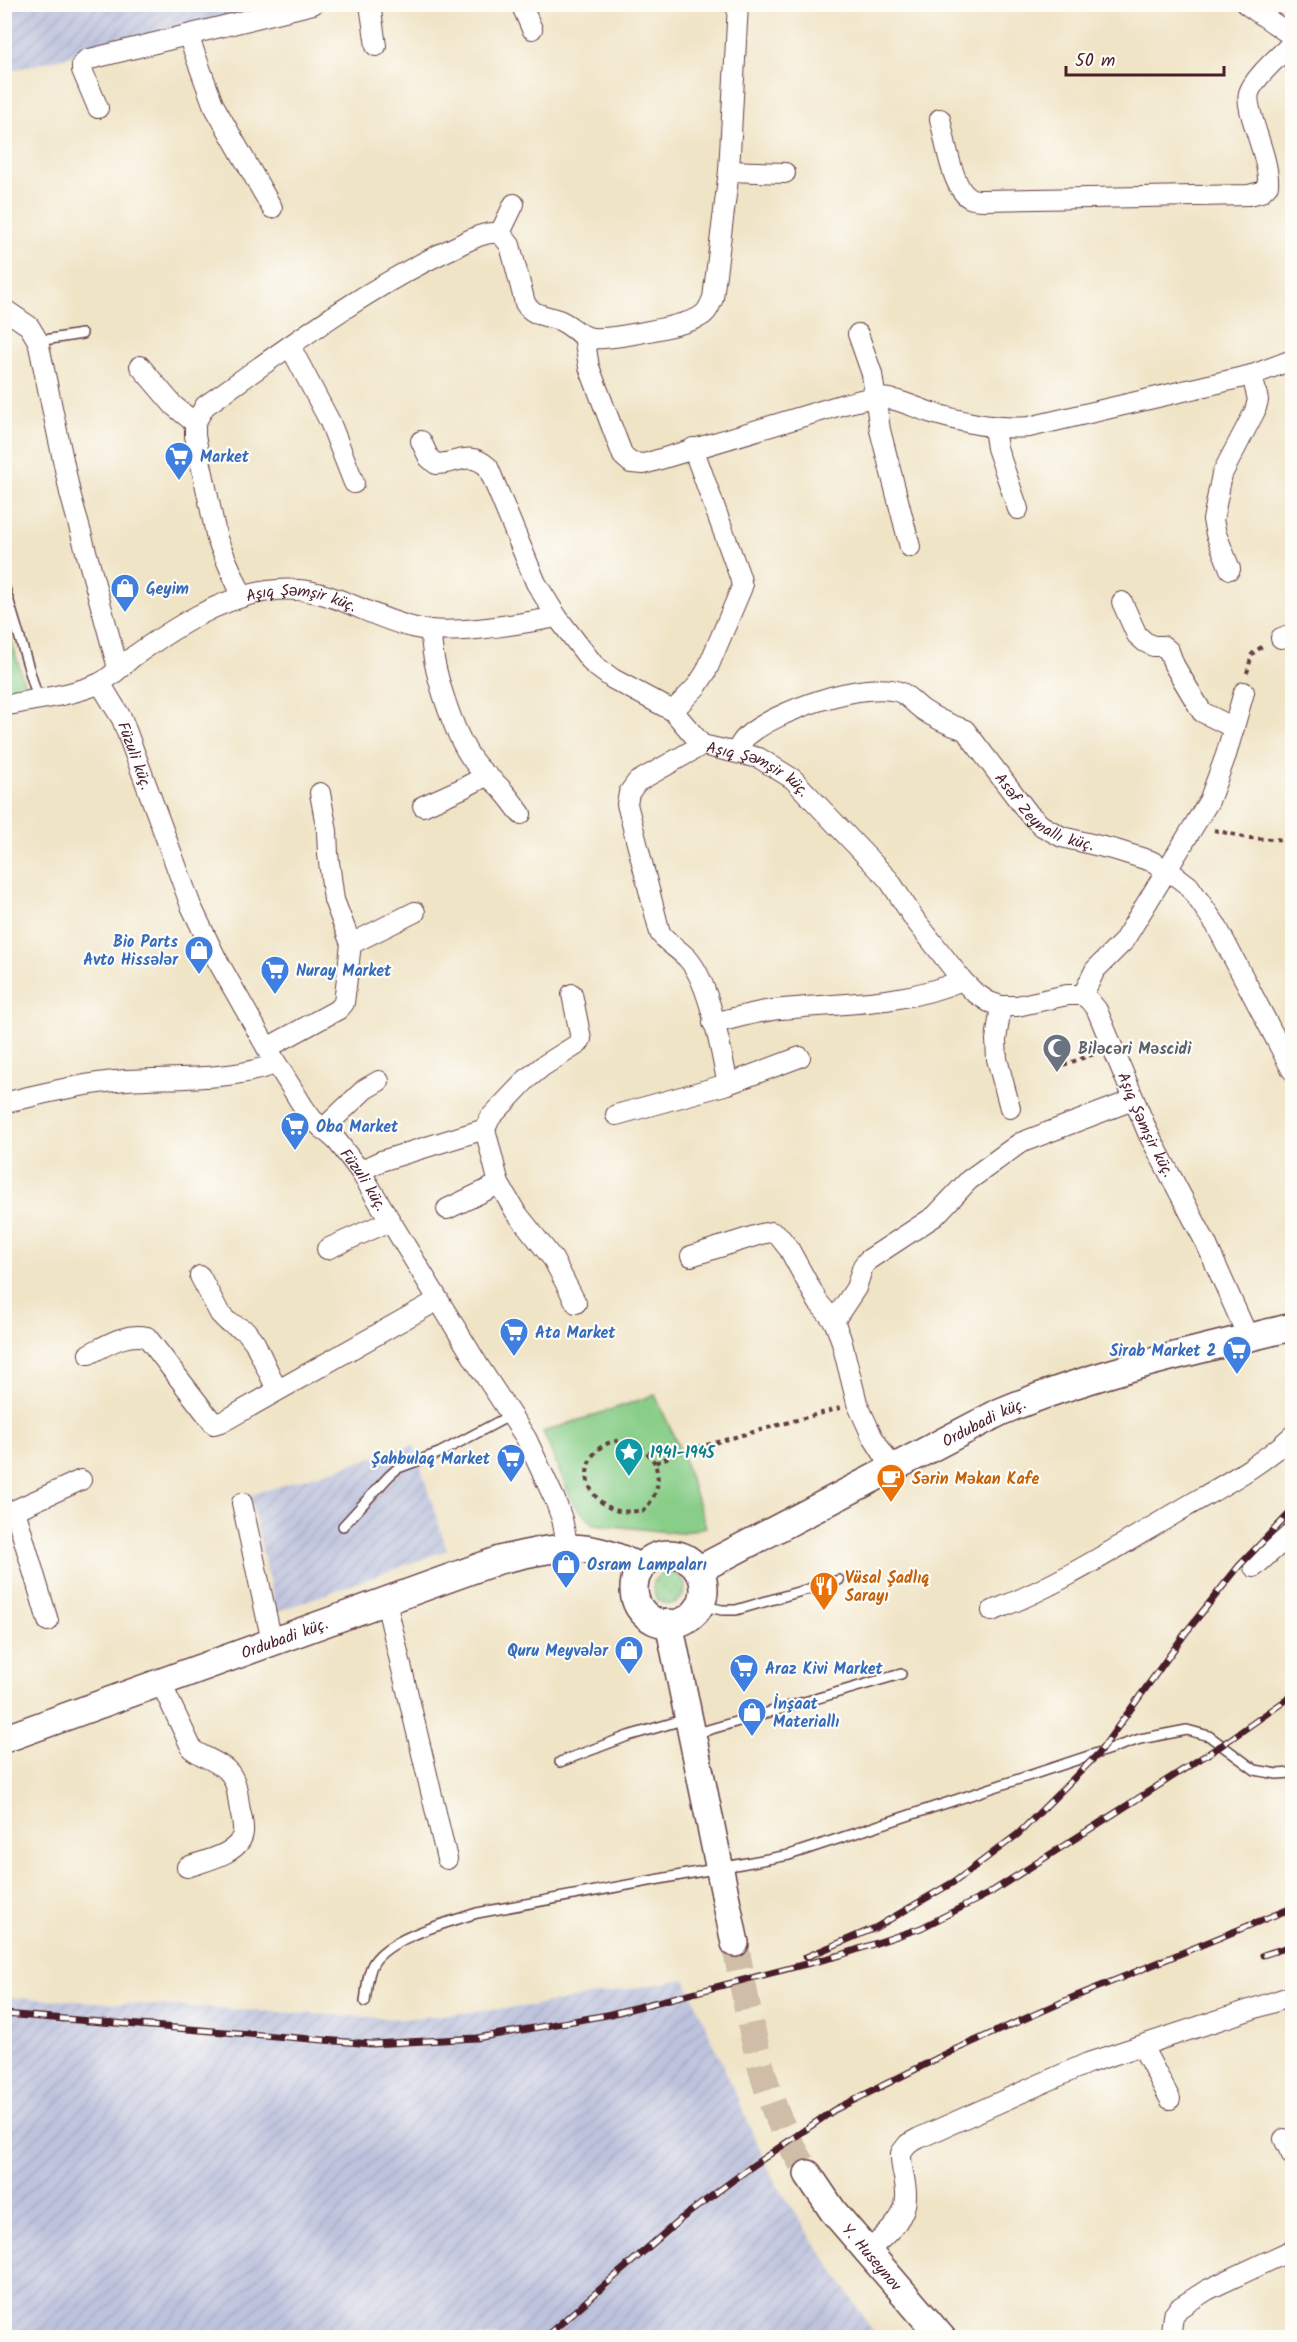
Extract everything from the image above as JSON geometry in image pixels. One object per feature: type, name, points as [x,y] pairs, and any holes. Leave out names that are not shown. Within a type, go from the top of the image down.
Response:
[{"type":"main road","name":"Ordubadi küç.","points":[[698,1570],[1000,1412],[1042,1394],[1081,1381],[1293,1326]]},
{"type":"main road","name":"Ordubadi küç.","points":[[4,1738],[499,1560],[533,1552],[568,1548],[588,1549],[617,1555],[640,1568]]},
{"type":"main road","points":[[658,1555],[681,1556],[698,1570],[703,1582],[703,1594],[699,1605],[686,1618],[669,1623],[657,1621],[646,1615],[638,1605],[634,1593],[635,1580],[640,1568],[648,1560],[658,1555]]},
{"type":"main road","points":[[669,1623],[735,1943]]},
{"type":"main road","name":"Y. Huseynov","points":[[808,2174],[832,2211],[942,2337]]},
{"type":"street","points":[[98,108],[82,70],[82,65],[86,60],[313,4]]},
{"type":"street","points":[[370,4],[376,46]]},
{"type":"street","points":[[521,4],[532,29]]},
{"type":"street","points":[[500,233],[510,245],[525,303],[529,309],[537,314],[562,321],[584,336],[606,338],[669,326],[699,318],[707,312],[713,298],[729,171],[738,4]]},
{"type":"street","points":[[1246,4],[1293,36]]},
{"type":"street","points":[[188,35],[213,104],[272,208]]},
{"type":"street","points":[[940,119],[956,180],[961,190],[970,198],[984,200],[1249,195],[1261,192],[1268,185],[1269,172],[1248,94],[1255,82],[1293,43]]},
{"type":"street","points":[[729,171],[785,173]]},
{"type":"street","points":[[500,233],[514,204]]},
{"type":"street","points":[[242,596],[217,539],[195,436],[195,423],[205,406],[375,290],[439,254],[485,233],[500,233]]},
{"type":"street","points":[[4,309],[29,326],[38,341],[69,493],[118,668]]},
{"type":"street","points":[[858,334],[872,374],[880,430],[910,547]]},
{"type":"street","points":[[584,336],[589,367],[623,456],[631,463],[644,464],[844,404],[876,398],[902,401],[929,412],[994,428],[1029,427],[1252,375],[1293,360]]},
{"type":"street","points":[[291,346],[330,422],[354,483]]},
{"type":"street","points":[[140,366],[174,406],[195,423]]},
{"type":"street","points":[[1230,569],[1216,534],[1214,519],[1222,474],[1255,411],[1258,400],[1252,375]]},
{"type":"street","points":[[994,428],[997,448],[1018,509]]},
{"type":"street","points":[[421,441],[429,458],[436,464],[447,464],[470,458],[480,459],[488,467],[536,583],[556,617]]},
{"type":"street","points":[[673,711],[697,686],[706,672],[742,587],[693,448]]},
{"type":"street","name":"Aşıq Şəmşir küç.","points":[[4,706],[100,683],[118,668],[198,616],[242,596],[287,589],[309,589],[395,623],[431,631],[556,617],[594,665],[613,679],[673,711],[702,744],[710,748],[759,758],[793,779],[889,880],[915,920],[962,980],[989,1002],[1001,1006]]},
{"type":"street","points":[[1122,602],[1137,635],[1153,646],[1163,646],[1169,651],[1202,712],[1234,728]]},
{"type":"street","points":[[431,631],[434,662],[456,730],[474,762],[504,791],[521,814]]},
{"type":"street","name":"Füzuli küç.","points":[[100,683],[122,719],[205,937],[271,1056],[304,1108],[323,1130],[338,1141],[360,1171],[438,1300],[512,1414],[555,1500],[568,1548]]},
{"type":"street","name":"Asəf Zeynallı küç.","points":[[736,752],[744,738],[753,731],[814,701],[864,691],[902,693],[924,711],[970,735],[998,775],[1029,814],[1042,826],[1062,837],[1131,854],[1168,870],[1189,886],[1216,925],[1293,1070]]},
{"type":"street","points":[[1010,1108],[998,1059],[996,1040],[1001,1006],[1017,1006],[1067,994],[1083,995],[1095,970],[1123,942],[1196,825],[1212,792],[1244,692]]},
{"type":"street","points":[[702,744],[637,782],[629,793],[627,804],[660,933],[688,959],[704,987],[728,1084]]},
{"type":"street","points":[[423,806],[486,776]]},
{"type":"street","points":[[4,1103],[89,1083],[233,1075],[258,1070],[271,1056],[339,1009],[344,1003],[351,944],[334,900],[327,831],[320,794]]},
{"type":"street","points":[[351,944],[415,912]]},
{"type":"street","points":[[713,1023],[769,1011],[877,1001],[915,995],[946,987],[962,980]]},
{"type":"street","points":[[572,994],[581,1039],[578,1044],[543,1065],[527,1079],[490,1118],[486,1129],[499,1184],[515,1211],[553,1259],[576,1303]]},
{"type":"street","name":"Aşıq Şəmşir küç.","points":[[1083,995],[1097,1010],[1133,1100],[1158,1154],[1206,1243],[1248,1338]]},
{"type":"street","points":[[616,1115],[728,1084],[800,1057]]},
{"type":"street","points":[[323,1130],[364,1089],[379,1081]]},
{"type":"street","points":[[834,1321],[856,1288],[863,1266],[868,1260],[935,1216],[969,1180],[1020,1143],[1133,1100]]},
{"type":"street","points":[[360,1171],[381,1161],[486,1129]]},
{"type":"street","points":[[447,1209],[499,1184]]},
{"type":"street","points":[[327,1249],[390,1221]]},
{"type":"street","points":[[691,1256],[761,1234],[771,1232],[778,1235],[789,1249],[818,1302],[834,1321],[841,1339],[857,1403],[872,1436],[893,1469]]},
{"type":"street","points":[[200,1276],[220,1314],[228,1322],[246,1331],[255,1343],[277,1390]]},
{"type":"street","points":[[89,1354],[122,1338],[137,1335],[147,1337],[214,1424],[224,1421],[438,1300]]},
{"type":"street","points":[[992,1611],[1033,1595],[1074,1572],[1258,1463],[1293,1436]]},
{"type":"street","points":[[48,1621],[10,1513],[81,1480]]},
{"type":"street","points":[[242,1503],[272,1642]]},
{"type":"street","points":[[1254,1567],[1293,1533]]},
{"type":"street","points":[[386,1602],[447,1859]]},
{"type":"street","points":[[160,1681],[192,1749],[200,1756],[226,1769],[236,1785],[243,1832],[240,1841],[216,1857],[187,1867]]},
{"type":"street","points":[[868,2251],[896,2223],[903,2212],[906,2196],[901,2153],[908,2144],[1088,2062],[1293,1996]]},
{"type":"street","points":[[1142,2046],[1170,2099]]},
{"type":"street","points":[[1170,2337],[1173,2316],[1179,2308],[1207,2290],[1293,2250]]},
{"type":"lane","points":[[38,341],[82,334]]},
{"type":"lane","points":[[4,585],[38,699]]},
{"type":"lane","points":[[344,1526],[398,1468],[439,1453],[512,1414]]},
{"type":"lane","points":[[699,1605],[722,1610],[736,1610],[839,1580]]},
{"type":"lane","points":[[560,1762],[628,1736],[690,1726],[901,1674]]},
{"type":"lane","points":[[365,2002],[369,1975],[375,1960],[400,1940],[428,1929],[477,1913],[789,1855],[1140,1739],[1187,1730],[1209,1736],[1255,1770],[1277,1774],[1293,1773]]},
{"type":"path","points":[[1244,692],[1247,669],[1252,654],[1266,643],[1287,636]]},
{"type":"path","points":[[1196,825],[1248,838],[1293,840]]},
{"type":"path","points":[[1056,1068],[1112,1048]]},
{"type":"path","points":[[655,1463],[681,1452],[857,1403]]},
{"type":"path","points":[[615,1442],[632,1442],[645,1450],[655,1463],[659,1482],[654,1499],[643,1511],[619,1511],[604,1504],[587,1484],[586,1470],[590,1459],[600,1449],[615,1442]]},
{"type":"shaded area","points":[[5,4],[278,5],[5,72]]},
{"type":"shaded area","points":[[414,1445],[447,1550],[276,1612],[250,1495]]},
{"type":"shaded area","points":[[685,1979],[773,2179],[877,2337],[5,2337],[5,1997],[402,2019],[532,2006]]},
{"type":"green space","points":[[4,616],[25,686],[5,691],[4,691]]},
{"type":"green space","points":[[655,1395],[681,1452],[706,1527],[679,1533],[594,1524],[574,1505],[543,1432]]},
{"type":"green space","points":[[669,1572],[680,1577],[685,1588],[680,1599],[669,1604],[658,1599],[653,1588],[658,1577]]},
{"type":"tunnel","points":[[735,1943],[762,2071],[783,2129],[808,2174]]},
{"type":"railway","points":[[806,1957],[875,1928],[957,1880],[1018,1834],[1099,1753],[1187,1631],[1239,1566],[1292,1511]]},
{"type":"railway","points":[[4,2014],[372,2044],[477,2038],[607,2015],[841,1955],[921,1928],[988,1894],[1222,1745],[1292,1696]]},
{"type":"railway","points":[[544,2338],[682,2218],[834,2110],[952,2051],[1074,1997],[1292,1908]]},
{"type":"railway","points":[[1263,1955],[1292,1946]]},
{"type":"place","name":"Market","points":[[179,482]]},
{"type":"place","name":"Geyim","points":[[125,614]]},
{"type":"place","name":"Bio Parts Avto Hissələr","points":[[199,976]]},
{"type":"place","name":"Nuray Market","points":[[275,996]]},
{"type":"place","name":"Biləcəri Məscidi","points":[[1057,1074]]},
{"type":"place","name":"Oba Market","points":[[295,1152]]},
{"type":"place","name":"Ata Market","points":[[514,1358]]},
{"type":"place","name":"Sirab Market 2","points":[[1237,1376]]},
{"type":"place","name":"1941-1945","points":[[629,1478]]},
{"type":"place","name":"Şahbulaq Market","points":[[511,1484]]},
{"type":"place","name":"Sərin Məkan Kafe","points":[[891,1504]]},
{"type":"place","name":"Osram Lampaları","points":[[566,1590]]},
{"type":"place","name":"Vüsal Şadlıq Sarayı","points":[[824,1612]]},
{"type":"place","name":"Quru Meyvələr","points":[[629,1676]]},
{"type":"place","name":"Araz Kivi Market","points":[[744,1694]]},
{"type":"place","name":"İnşaat Materiallı","points":[[752,1738]]}]
